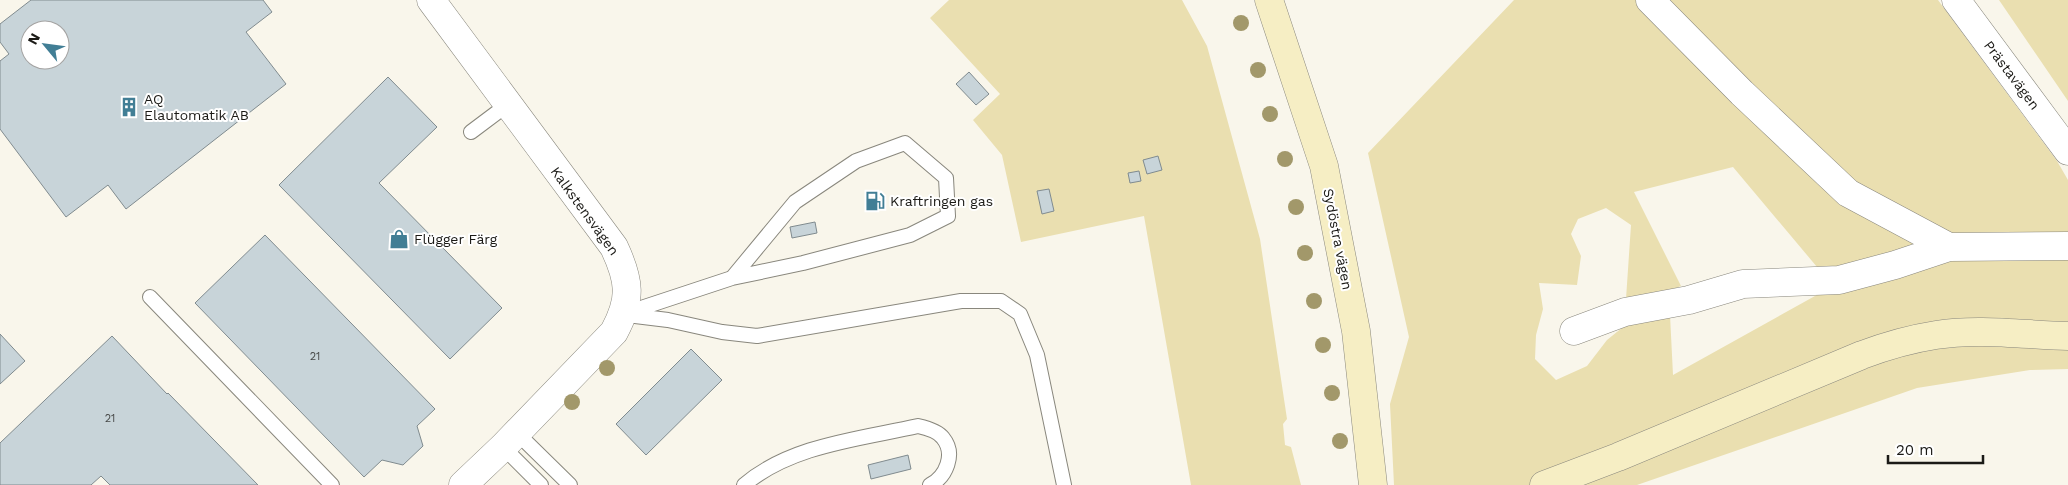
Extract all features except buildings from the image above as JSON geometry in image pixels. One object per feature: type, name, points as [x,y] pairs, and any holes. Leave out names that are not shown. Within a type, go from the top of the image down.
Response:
[{"type":"street","name":"Kalkstensvägen","points":[[431,0],[614,247],[625,270],[627,291],[624,314],[614,332],[510,440],[463,485]]},
{"type":"street","name":"Sydöstra vägen","points":[[1269,0],[1324,166],[1356,331],[1373,485]]},
{"type":"street","points":[[1650,0],[1742,93],[1848,193],[1949,247]]},
{"type":"street","name":"Prästavägen","points":[[1956,0],[2068,151]]},
{"type":"street","points":[[1574,331],[1625,312],[1689,300],[1743,284],[1840,280],[1895,265],[1949,247],[2068,246]]},
{"type":"street","points":[[1544,485],[1618,457],[1897,342],[1938,334],[1972,333],[2068,336]]},
{"type":"lane","points":[[471,132],[507,105]]},
{"type":"lane","points":[[624,314],[732,278],[803,263],[910,235],[948,216],[946,178],[905,143],[856,161],[795,202],[732,278]]},
{"type":"lane","points":[[150,297],[332,485]]},
{"type":"lane","points":[[624,314],[668,320],[722,332],[757,336],[961,301],[1001,301],[1020,314],[1037,355],[1064,485]]},
{"type":"lane","points":[[744,485],[760,471],[815,448],[918,426],[932,430],[944,438],[949,453],[948,468],[938,481],[930,485]]},
{"type":"lane","points":[[510,440],[541,485]]},
{"type":"lane","points":[[510,440],[570,485]]},
{"type":"shaded area","points":[[949,0],[1182,0],[1207,46],[1260,239],[1287,419],[1283,424],[1285,445],[1291,447],[1301,485],[1191,485],[1144,216],[1021,242],[1002,155],[973,120],[1000,94],[930,18]]},
{"type":"shaded area","points":[[1514,0],[1938,0],[2057,161],[2068,180],[2068,369],[2030,370],[1917,388],[1637,485],[1394,485],[1390,404],[1409,337],[1368,153]],"holes":[[[1733,167],[1833,286],[1673,375],[1670,315],[1628,323],[1607,340],[1587,366],[1556,380],[1535,359],[1536,335],[1543,309],[1539,283],[1577,285],[1581,256],[1571,234],[1578,219],[1606,208],[1631,225],[1626,299],[1653,298],[1681,286],[1634,192]]]},
{"type":"shaded area","points":[[1999,0],[2068,0],[2068,101]]},
{"type":"place","name":"AQ Elautomatik AB","points":[[129,107]]},
{"type":"place","name":"Kraftringen gas","points":[[875,201]]},
{"type":"place","name":"Flügger Färg","points":[[399,239]]}]
